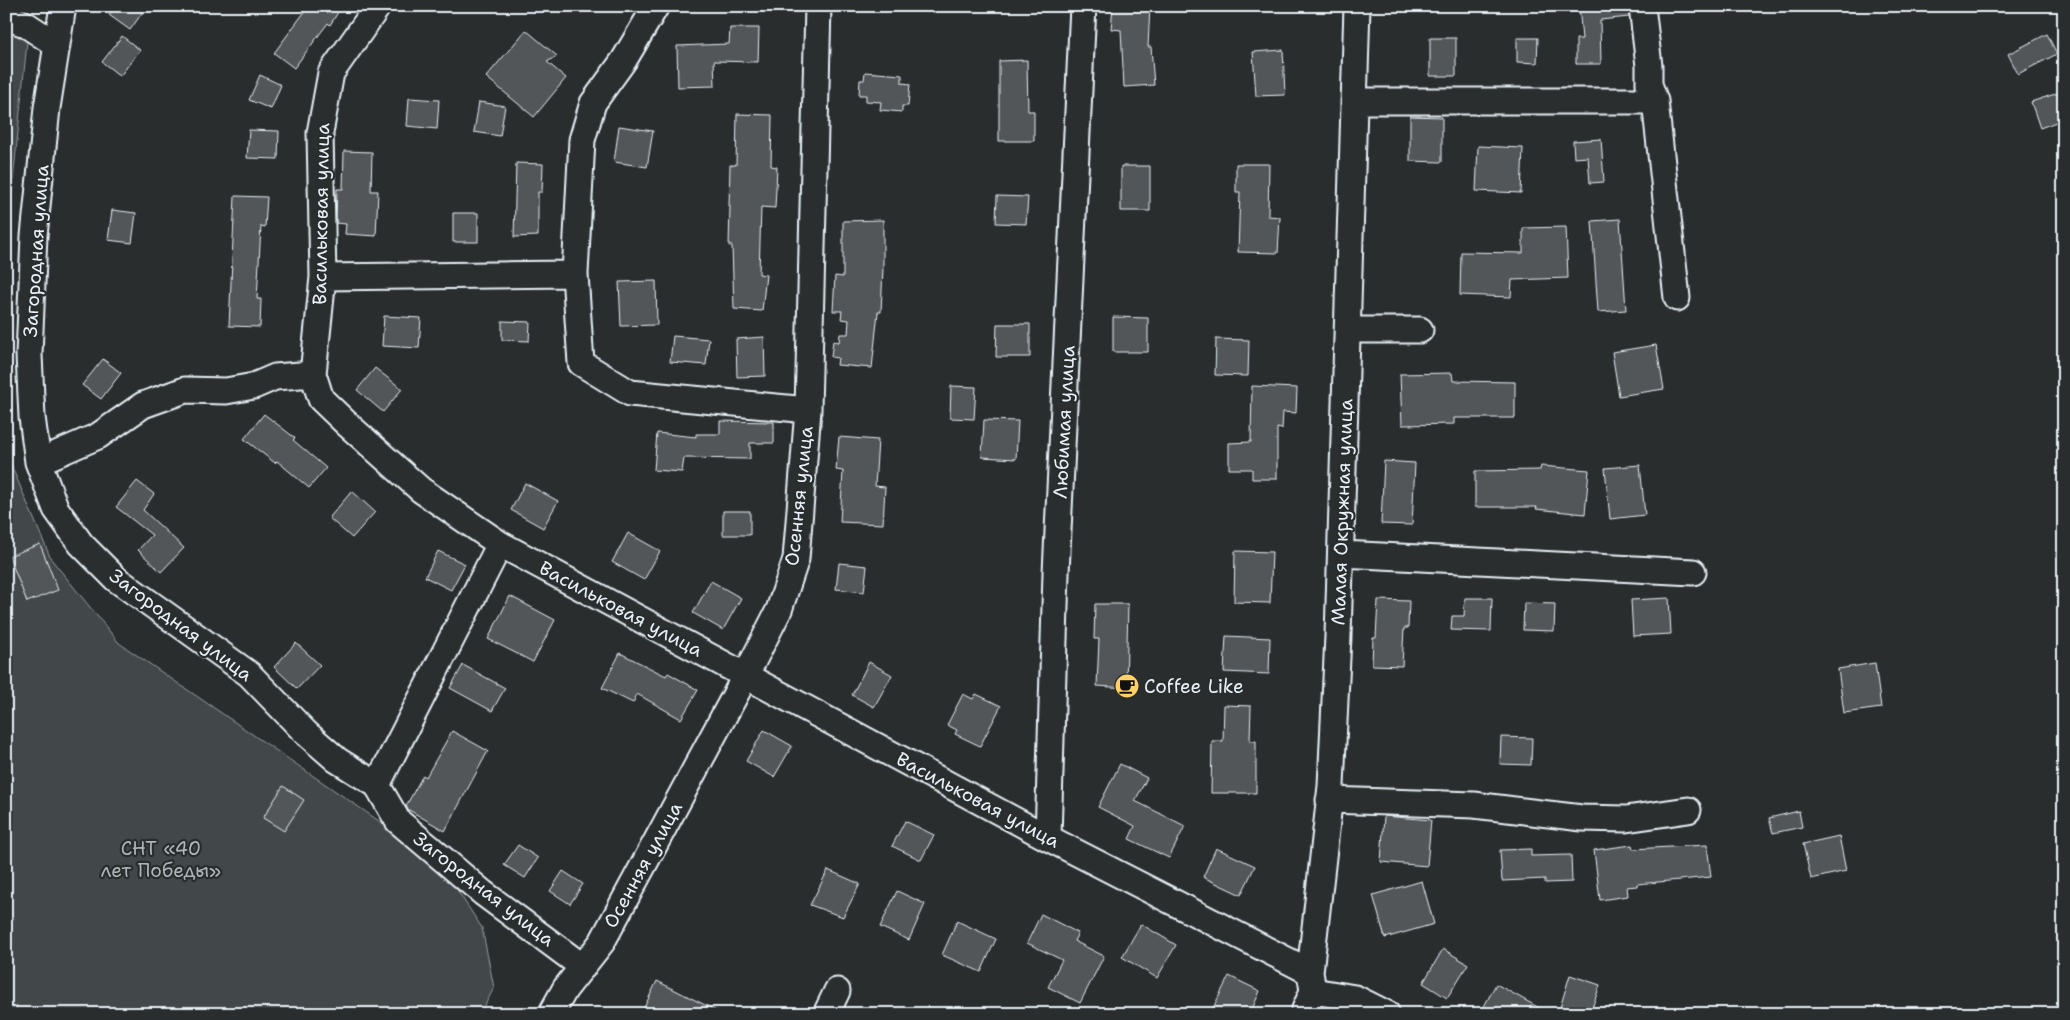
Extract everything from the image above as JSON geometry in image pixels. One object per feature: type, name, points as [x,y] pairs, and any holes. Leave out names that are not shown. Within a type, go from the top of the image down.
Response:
[{"type":"street","name":"Загородная улица","points":[[63,6],[47,108],[34,236],[28,355],[32,417],[38,462],[56,509],[81,544],[116,579],[249,674],[306,733],[331,754],[377,785],[398,820],[483,893],[583,967]]},
{"type":"street","name":"Васильковая улица","points":[[378,6],[331,73],[320,133],[323,277],[312,374],[321,399],[421,490],[500,544],[1311,981],[1355,998],[1387,1014]]},
{"type":"street","points":[[656,6],[624,60],[593,103],[582,140],[574,274],[581,363],[630,393],[808,410]]},
{"type":"street","name":"Осенняя улица","points":[[551,1014],[565,990],[602,942],[746,676],[779,610],[796,559],[808,410],[818,6]]},
{"type":"street","name":"Любимая улица","points":[[1048,838],[1056,573],[1083,6]]},
{"type":"street","name":"Малая Окружная улица","points":[[1303,1014],[1311,981],[1329,800],[1342,554],[1357,6]]},
{"type":"street","points":[[1642,6],[1649,66],[1649,84],[1655,101],[1678,298]]},
{"type":"street","points":[[6,17],[26,24],[56,44]]},
{"type":"street","points":[[1354,102],[1655,101]]},
{"type":"street","points":[[323,277],[574,274]]},
{"type":"street","points":[[1348,330],[1420,330]]},
{"type":"street","points":[[38,462],[98,436],[143,405],[185,390],[226,391],[254,386],[274,377],[312,374]]},
{"type":"street","points":[[377,785],[500,544]]},
{"type":"street","points":[[1342,554],[1693,572]]},
{"type":"street","points":[[1329,800],[1474,805],[1626,819],[1688,810]]},
{"type":"street","points":[[826,1014],[837,991]]},
{"type":"green space","points":[[6,23],[24,33],[27,42],[6,251]]},
{"type":"green space","name":"СНТ «40 лет Победы»","points":[[6,453],[51,559],[119,643],[439,862],[482,928],[494,988],[480,1014],[6,1014]]},
{"type":"building","points":[[115,6],[147,6],[130,30],[109,15]]},
{"type":"building","points":[[309,6],[342,6],[330,25],[328,23],[294,68],[274,53]]},
{"type":"building","points":[[1113,6],[1150,6],[1148,47],[1151,47],[1154,85],[1124,87],[1121,30],[1111,29]]},
{"type":"building","points":[[1579,6],[1628,6],[1629,17],[1600,20],[1601,64],[1576,64],[1576,39],[1582,39]]},
{"type":"building","points":[[730,28],[759,28],[758,62],[714,61],[715,86],[678,87],[677,46],[729,44]]},
{"type":"building","points":[[526,30],[557,56],[547,62],[566,78],[534,117],[486,77]]},
{"type":"building","points":[[2047,34],[2057,54],[2018,74],[2008,54]]},
{"type":"building","points":[[122,36],[140,50],[120,76],[102,62]]},
{"type":"building","points":[[1430,38],[1456,38],[1456,76],[1430,76]]},
{"type":"building","points":[[1517,38],[1538,38],[1537,63],[1517,62]]},
{"type":"building","points":[[1283,50],[1285,95],[1256,96],[1253,52]]},
{"type":"building","points":[[1027,60],[1028,111],[1034,111],[1034,141],[999,141],[999,61]]},
{"type":"building","points":[[865,72],[902,75],[902,83],[910,84],[908,106],[902,106],[902,112],[880,110],[881,102],[866,101],[866,95],[859,95],[860,80],[864,80]]},
{"type":"building","points":[[260,75],[281,85],[271,109],[249,100]]},
{"type":"building","points":[[2064,91],[2064,119],[2040,128],[2031,102]]},
{"type":"building","points":[[409,98],[439,100],[437,129],[407,126]]},
{"type":"building","points":[[479,102],[505,106],[500,136],[474,132]]},
{"type":"building","points":[[737,114],[772,115],[771,166],[777,167],[775,208],[761,207],[759,274],[766,275],[762,311],[734,309],[732,246],[729,246],[729,206],[730,165],[736,165]]},
{"type":"building","points":[[1410,116],[1442,117],[1442,162],[1410,161]]},
{"type":"building","points":[[619,126],[653,131],[647,167],[614,162]]},
{"type":"building","points":[[249,130],[279,131],[278,159],[247,158]]},
{"type":"building","points":[[1601,139],[1604,182],[1590,183],[1588,157],[1574,158],[1573,141]]},
{"type":"building","points":[[1478,146],[1523,148],[1521,193],[1476,191]]},
{"type":"building","points":[[344,151],[372,152],[371,191],[378,191],[376,236],[345,234],[346,224],[336,223],[337,189],[343,189]]},
{"type":"building","points":[[516,163],[543,164],[542,192],[538,192],[538,236],[514,237]]},
{"type":"building","points":[[1236,164],[1269,164],[1268,216],[1280,217],[1278,253],[1238,252],[1240,192],[1236,192]]},
{"type":"building","points":[[1121,166],[1150,166],[1150,211],[1121,211]]},
{"type":"building","points":[[235,196],[267,197],[265,227],[261,226],[257,299],[261,299],[260,327],[229,326]]},
{"type":"building","points":[[997,196],[1028,197],[1026,224],[996,223]]},
{"type":"building","points":[[112,210],[136,213],[132,243],[108,240]]},
{"type":"building","points":[[453,213],[478,213],[478,242],[453,242]]},
{"type":"building","points":[[1620,219],[1626,310],[1598,312],[1592,221]]},
{"type":"building","points":[[883,220],[881,312],[878,312],[872,368],[837,365],[838,358],[831,357],[833,341],[839,342],[840,334],[848,334],[849,320],[841,319],[842,311],[833,311],[835,276],[843,277],[843,221]]},
{"type":"building","points":[[1566,227],[1568,278],[1512,280],[1511,297],[1460,295],[1461,252],[1523,253],[1523,228]]},
{"type":"building","points":[[656,281],[657,325],[621,326],[619,282]]},
{"type":"building","points":[[384,316],[421,318],[419,348],[382,346]]},
{"type":"building","points":[[1113,317],[1148,318],[1148,352],[1113,352]]},
{"type":"building","points":[[502,321],[530,322],[529,341],[502,340]]},
{"type":"building","points":[[997,324],[1030,324],[1030,357],[996,357]]},
{"type":"building","points":[[673,336],[709,339],[706,365],[670,362]]},
{"type":"building","points":[[764,337],[765,376],[737,377],[736,339]]},
{"type":"building","points":[[1216,339],[1249,340],[1248,376],[1215,375]]},
{"type":"building","points":[[1656,345],[1664,389],[1619,396],[1612,352]]},
{"type":"building","points":[[103,359],[121,373],[101,399],[82,385]]},
{"type":"building","points":[[375,368],[402,389],[383,412],[357,390]]},
{"type":"building","points":[[1452,373],[1453,381],[1515,382],[1515,418],[1454,418],[1454,424],[1402,425],[1400,374]]},
{"type":"building","points":[[951,386],[976,387],[974,419],[950,418]]},
{"type":"building","points":[[1252,386],[1297,388],[1296,413],[1283,412],[1282,429],[1277,428],[1277,479],[1252,479],[1252,469],[1229,469],[1229,443],[1251,442]]},
{"type":"building","points":[[264,414],[295,438],[293,440],[326,468],[309,488],[277,461],[275,463],[244,439]]},
{"type":"building","points":[[984,420],[1018,421],[1016,459],[982,457]]},
{"type":"building","points":[[720,421],[774,422],[774,443],[750,443],[750,459],[684,458],[682,472],[654,470],[657,433],[696,437],[696,434],[720,434]]},
{"type":"building","points":[[839,437],[878,440],[875,486],[885,487],[883,524],[840,522],[843,471],[836,470]]},
{"type":"building","points":[[1384,461],[1415,463],[1412,525],[1381,524]]},
{"type":"building","points":[[1640,465],[1645,515],[1610,519],[1605,468]]},
{"type":"building","points":[[1541,466],[1589,470],[1585,514],[1536,509],[1537,507],[1475,507],[1475,471],[1540,470]]},
{"type":"building","points":[[137,481],[154,494],[143,510],[184,548],[161,572],[138,550],[152,535],[116,507]]},
{"type":"building","points":[[525,483],[558,501],[543,528],[511,510]]},
{"type":"building","points":[[352,491],[375,512],[352,538],[329,518]]},
{"type":"building","points":[[723,511],[750,511],[750,535],[723,535]]},
{"type":"building","points":[[628,533],[660,551],[644,580],[612,562]]},
{"type":"building","points":[[40,544],[58,590],[27,602],[9,556]]},
{"type":"building","points":[[438,551],[465,564],[451,590],[425,577]]},
{"type":"building","points":[[1235,551],[1272,552],[1270,603],[1234,602]]},
{"type":"building","points":[[839,563],[867,566],[864,592],[836,589]]},
{"type":"building","points":[[711,581],[741,598],[723,630],[693,613]]},
{"type":"building","points":[[510,596],[555,620],[533,662],[488,639]]},
{"type":"building","points":[[1465,598],[1492,598],[1491,631],[1451,630],[1452,616],[1464,616]]},
{"type":"building","points":[[1669,598],[1671,634],[1633,636],[1631,600]]},
{"type":"building","points":[[1378,600],[1409,601],[1408,628],[1404,628],[1402,666],[1372,665],[1373,638],[1376,638]]},
{"type":"building","points":[[1524,603],[1555,604],[1554,631],[1523,630]]},
{"type":"building","points":[[1095,604],[1128,604],[1126,688],[1097,686],[1099,639],[1094,639]]},
{"type":"building","points":[[1226,636],[1270,638],[1269,674],[1224,672]]},
{"type":"building","points":[[296,643],[320,665],[297,689],[274,667]]},
{"type":"building","points":[[620,653],[666,676],[668,673],[698,690],[681,719],[637,694],[633,703],[602,688]]},
{"type":"building","points":[[869,662],[892,675],[874,707],[852,695]]},
{"type":"building","points":[[1875,663],[1881,708],[1844,713],[1838,669]]},
{"type":"building","points":[[463,665],[505,688],[492,711],[450,688]]},
{"type":"building","points":[[963,694],[973,699],[976,694],[1001,706],[980,746],[955,734],[957,730],[947,725]]},
{"type":"building","points":[[1224,705],[1251,706],[1250,741],[1256,741],[1256,793],[1211,793],[1212,741],[1223,741]]},
{"type":"building","points":[[764,730],[792,746],[774,777],[746,761]]},
{"type":"building","points":[[452,731],[488,751],[445,831],[409,810],[406,806],[423,775],[426,777]]},
{"type":"building","points":[[1501,737],[1532,738],[1531,765],[1500,764]]},
{"type":"building","points":[[1120,764],[1147,778],[1135,801],[1185,826],[1169,858],[1129,839],[1135,826],[1098,807]]},
{"type":"building","points":[[283,786],[304,800],[284,831],[263,818]]},
{"type":"building","points":[[1799,811],[1802,827],[1773,833],[1769,818]]},
{"type":"building","points":[[1384,816],[1431,820],[1427,866],[1381,862]]},
{"type":"building","points":[[905,821],[934,835],[921,860],[892,846]]},
{"type":"building","points":[[1839,836],[1846,871],[1811,879],[1803,844]]},
{"type":"building","points":[[518,845],[538,858],[525,878],[504,865]]},
{"type":"building","points":[[1632,845],[1633,849],[1707,845],[1711,877],[1637,884],[1637,886],[1627,887],[1628,896],[1600,900],[1594,850]]},
{"type":"building","points":[[1216,848],[1255,866],[1241,895],[1203,877]]},
{"type":"building","points":[[1531,849],[1531,856],[1571,855],[1572,882],[1545,883],[1545,879],[1502,881],[1500,850]]},
{"type":"building","points":[[828,870],[860,884],[843,917],[810,905]]},
{"type":"building","points":[[563,871],[583,884],[570,904],[550,891]]},
{"type":"building","points":[[1422,881],[1434,924],[1385,938],[1373,895]]},
{"type":"building","points":[[897,891],[925,904],[909,940],[880,927]]},
{"type":"building","points":[[1041,914],[1078,933],[1074,941],[1104,956],[1080,1003],[1048,987],[1062,960],[1027,943]]},
{"type":"building","points":[[957,921],[996,939],[981,972],[942,955]]},
{"type":"building","points":[[1141,924],[1176,945],[1157,978],[1122,957]]},
{"type":"building","points":[[1443,949],[1468,964],[1447,998],[1423,983]]},
{"type":"building","points":[[1570,975],[1600,985],[1590,1014],[1558,1014]]},
{"type":"building","points":[[1229,976],[1260,991],[1250,1014],[1210,1014]]},
{"type":"building","points":[[657,981],[723,1014],[641,1014]]},
{"type":"building","points":[[1496,984],[1550,1014],[1480,1014]]},
{"type":"place","name":"Coffee Like","points":[[1127,686]]}]
